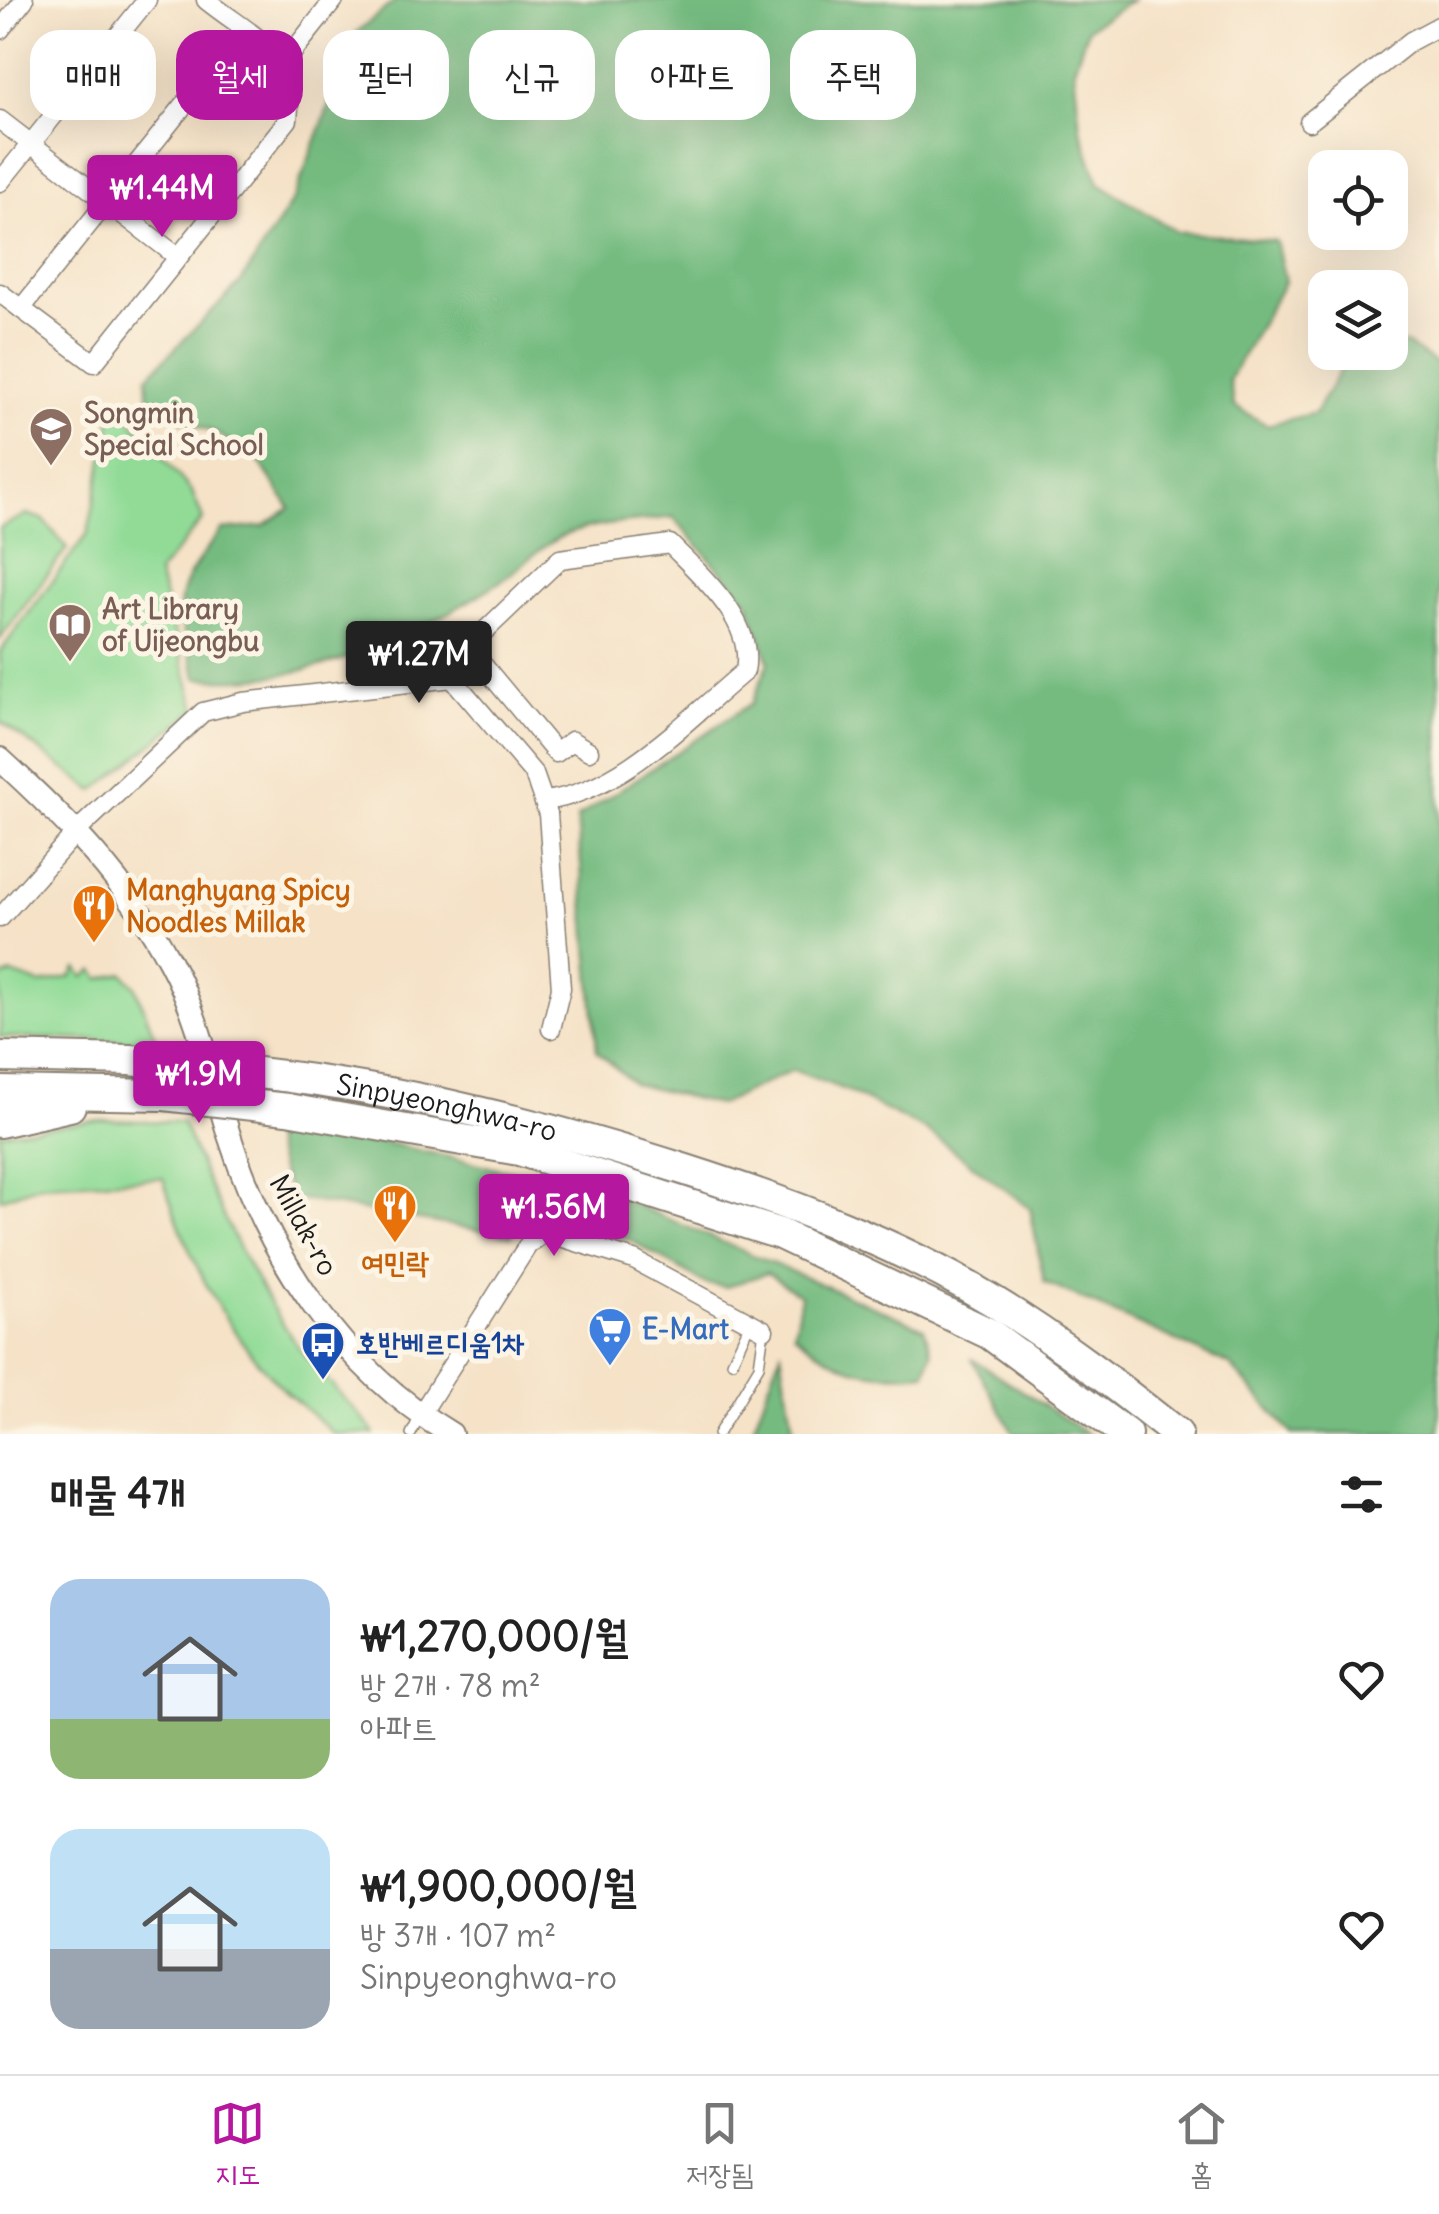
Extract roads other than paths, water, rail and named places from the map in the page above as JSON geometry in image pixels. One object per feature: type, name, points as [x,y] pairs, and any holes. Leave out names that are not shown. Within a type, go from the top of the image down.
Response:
[{"type":"highway","name":"Sinpyeonghwa-ro","points":[[0,1057],[130,1060],[360,1085],[596,1141],[814,1212],[992,1300],[1118,1386],[1177,1434]]},
{"type":"highway","name":"Sinpyeonghwa-ro","points":[[0,1092],[155,1094],[287,1109],[519,1150],[780,1234],[990,1334],[1126,1434]]},
{"type":"highway","points":[[0,1122],[155,1094]]},
{"type":"main road","name":"Millak-ro","points":[[0,759],[78,830],[117,875],[171,965],[201,1036],[248,1189],[282,1258],[334,1334],[416,1424],[451,1434]]},
{"type":"street","points":[[0,30],[24,0]]},
{"type":"street","points":[[0,182],[147,0]]},
{"type":"street","points":[[206,0],[244,30]]},
{"type":"street","points":[[303,38],[334,0]]},
{"type":"street","points":[[1308,122],[1411,40],[1439,26]]},
{"type":"street","points":[[21,309],[176,115]]},
{"type":"street","points":[[0,120],[178,258]]},
{"type":"street","points":[[0,293],[94,363],[288,120]]},
{"type":"street","points":[[544,802],[574,798],[635,762],[746,671],[749,654],[725,601],[670,544],[560,559],[468,647],[556,754],[572,741],[589,751]]},
{"type":"street","points":[[0,918],[78,830],[203,712],[242,702],[452,678],[534,774],[544,802],[561,988],[551,1029]]},
{"type":"street","points":[[416,1424],[528,1245],[544,1232],[634,1260],[758,1327]]},
{"type":"lane","points":[[732,1362],[758,1327]]},
{"type":"lane","points":[[718,1434],[759,1366],[758,1327]]},
{"type":"place","name":"Songmin Special School","points":[[51,467]]},
{"type":"place","name":"Art Library of Uijeongbu","points":[[70,663]]},
{"type":"place","name":"Manghyang Spicy Noodles Millak","points":[[94,944]]},
{"type":"place","name":"여민락","points":[[395,1244]]},
{"type":"place","name":"E-Mart","points":[[610,1367]]},
{"type":"place","name":"호반베르디움1차","points":[[323,1381]]}]
